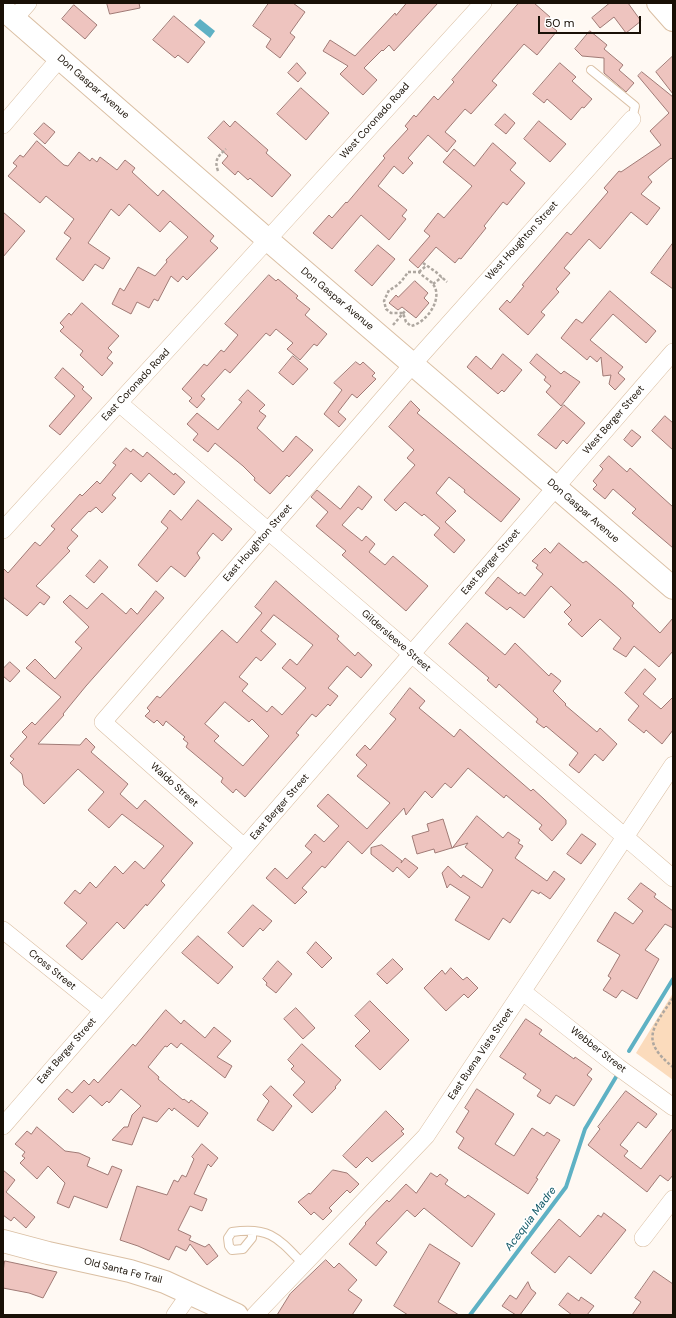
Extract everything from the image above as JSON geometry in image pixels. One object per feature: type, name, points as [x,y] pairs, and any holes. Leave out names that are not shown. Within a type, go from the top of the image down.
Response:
[{"type":"street","name":"West Coronado Road","points":[[268,240],[483,3]]},
{"type":"street","points":[[658,3],[673,20]]},
{"type":"street","name":"Don Gaspar Avenue","points":[[15,10],[60,58],[268,240],[673,588]]},
{"type":"street","points":[[3,125],[60,58]]},
{"type":"street","name":"West Houghton Street","points":[[413,364],[632,119]]},
{"type":"street","name":"East Coronado Road","points":[[3,530],[268,240]]},
{"type":"street","name":"West Berger Street","points":[[556,488],[673,352]]},
{"type":"street","name":"East Houghton Street","points":[[103,722],[413,364]]},
{"type":"street","name":"Gildersleeve Street","points":[[119,403],[673,878]]},
{"type":"street","name":"East Berger Street","points":[[3,1126],[410,654],[556,488]]},
{"type":"street","name":"Waldo Street","points":[[103,722],[244,847]]},
{"type":"street","name":"East Buena Vista Street","points":[[255,1315],[426,1136],[673,764]]},
{"type":"street","name":"Cross Street","points":[[3,930],[102,1010]]},
{"type":"street","name":"Webber Street","points":[[523,992],[618,1067],[673,1107]]},
{"type":"street","points":[[643,1238],[673,1199]]},
{"type":"street","name":"Old Santa Fe Trail","points":[[4,1240],[48,1253],[130,1272],[165,1282],[191,1292],[238,1315]]},
{"type":"street","points":[[175,1315],[191,1292]]},
{"type":"lane","points":[[591,70],[635,106],[632,119]]},
{"type":"lane","points":[[252,1231],[274,1236],[303,1264]]},
{"type":"path","points":[[218,171],[216,164],[218,156],[226,148]]},
{"type":"path","points":[[422,263],[436,272],[447,282]]},
{"type":"path","points":[[403,313],[391,313],[386,309],[384,301],[389,290],[398,284],[408,272],[418,272],[426,266]]},
{"type":"path","points":[[403,313],[406,322],[411,326],[417,325],[431,312],[435,301],[433,284],[418,272]]},
{"type":"path","points":[[433,284],[442,277]]},
{"type":"path","points":[[392,326],[406,310]]},
{"type":"path","points":[[673,998],[653,1028],[651,1042],[662,1058],[673,1067]]},
{"type":"shaded area","points":[[673,993],[673,1080],[636,1053]]},
{"type":"water","points":[[200,19],[215,31],[210,38],[194,25]]},
{"type":"building","points":[[107,3],[139,3],[140,8],[110,14]]},
{"type":"building","points":[[269,3],[293,3],[305,12],[290,33],[295,37],[280,58],[266,47],[271,39],[253,26]]},
{"type":"building","points":[[407,3],[438,3],[394,51],[389,45],[364,68],[377,80],[363,95],[340,74],[348,66],[323,51],[330,40],[355,56],[395,13],[396,15]]},
{"type":"building","points":[[519,3],[534,3],[550,17],[546,22],[557,31],[537,55],[524,44],[492,81],[497,85],[471,114],[465,109],[445,132],[456,141],[447,152],[428,135],[408,158],[413,163],[403,174],[394,166],[378,186],[407,210],[402,216],[406,219],[389,240],[361,215],[332,249],[313,233],[329,215],[332,218],[346,202],[347,203],[385,158],[383,156],[408,129],[405,126],[414,115],[416,117],[434,96],[438,100],[454,82],[452,80]]},
{"type":"building","points":[[610,3],[628,3],[641,21],[626,33],[614,17],[600,28],[592,18]]},
{"type":"building","points":[[74,5],[97,25],[85,39],[62,19]]},
{"type":"building","points":[[174,16],[205,42],[188,63],[178,55],[175,58],[153,40]]},
{"type":"building","points":[[590,31],[607,45],[604,49],[623,65],[619,70],[634,83],[626,92],[604,73],[604,58],[582,56],[575,49]]},
{"type":"building","points":[[673,56],[673,94],[656,72]]},
{"type":"building","points":[[297,63],[306,73],[298,82],[288,73]]},
{"type":"building","points":[[560,63],[576,77],[572,81],[592,99],[584,108],[582,107],[571,120],[547,99],[544,103],[533,94]]},
{"type":"building","points":[[642,72],[673,97],[673,160],[671,158],[648,177],[652,182],[641,194],[660,208],[647,225],[631,212],[600,249],[589,239],[564,268],[570,273],[556,289],[559,292],[541,312],[545,315],[528,335],[499,309],[507,300],[510,303],[524,286],[522,285],[567,232],[571,235],[608,192],[604,188],[619,171],[621,172],[661,145],[650,131],[669,113],[638,76]]},
{"type":"building","points":[[301,88],[329,113],[306,140],[277,114]]},
{"type":"building","points":[[505,114],[515,123],[506,134],[495,125]]},
{"type":"building","points":[[224,121],[230,127],[235,121],[268,150],[266,153],[291,175],[272,197],[250,178],[248,180],[238,171],[235,175],[222,163],[228,156],[208,138]]},
{"type":"building","points":[[539,121],[566,144],[550,162],[524,139]]},
{"type":"building","points":[[44,123],[55,132],[45,144],[34,134]]},
{"type":"building","points":[[37,141],[64,165],[68,166],[79,152],[90,161],[92,158],[97,162],[100,157],[117,170],[125,160],[135,168],[132,172],[158,196],[163,190],[214,236],[210,241],[218,248],[187,280],[183,276],[178,282],[171,276],[158,301],[154,299],[149,308],[137,302],[131,314],[112,304],[120,288],[124,291],[138,267],[155,276],[167,262],[166,260],[188,237],[170,221],[160,232],[129,204],[119,216],[111,209],[88,243],[110,258],[103,269],[95,264],[83,281],[56,259],[71,238],[64,233],[74,219],[46,196],[40,203],[8,176],[17,166],[13,163],[20,155],[23,157]]},
{"type":"building","points":[[493,143],[516,163],[510,170],[525,183],[507,205],[503,202],[484,226],[486,228],[461,259],[459,258],[455,263],[436,247],[418,268],[409,260],[430,236],[424,231],[438,213],[444,218],[472,186],[443,162],[454,149],[474,166]]},
{"type":"building","points":[[3,212],[25,231],[3,257]]},
{"type":"building","points":[[673,243],[673,289],[651,273]]},
{"type":"building","points":[[378,245],[395,259],[372,286],[355,271]]},
{"type":"building","points":[[269,275],[276,281],[278,279],[298,296],[296,298],[310,309],[305,315],[327,334],[317,346],[314,344],[300,360],[287,349],[293,343],[276,329],[270,336],[266,333],[230,373],[225,369],[201,396],[205,399],[197,408],[189,401],[192,398],[182,389],[204,364],[207,366],[221,350],[224,352],[238,335],[225,324]]},
{"type":"building","points":[[415,281],[428,293],[424,298],[429,303],[416,318],[402,307],[398,310],[389,303],[396,295],[398,297]]},
{"type":"building","points":[[610,291],[656,331],[646,343],[613,314],[590,340],[623,367],[618,373],[625,379],[615,390],[609,384],[611,375],[603,376],[601,357],[597,362],[590,356],[587,360],[561,338],[576,319],[582,323]]},
{"type":"building","points":[[82,303],[119,336],[108,348],[112,352],[107,358],[113,363],[102,376],[80,355],[83,351],[60,331],[64,327],[60,323],[69,313],[71,315]]},
{"type":"building","points":[[503,354],[522,370],[504,392],[502,390],[498,394],[467,367],[476,356],[491,369]]},
{"type":"building","points":[[537,354],[561,374],[564,371],[580,382],[561,406],[546,392],[551,386],[544,380],[546,377],[530,363]]},
{"type":"building","points":[[293,356],[308,369],[293,385],[279,373]]},
{"type":"building","points":[[356,362],[360,365],[363,362],[375,373],[372,376],[376,379],[357,398],[352,394],[338,412],[346,419],[339,427],[324,414],[342,390],[334,383]]},
{"type":"building","points":[[63,368],[84,387],[82,389],[92,398],[60,435],[49,426],[75,396],[55,378]]},
{"type":"building","points":[[248,390],[265,405],[259,411],[266,416],[257,428],[283,452],[296,436],[313,450],[289,477],[287,475],[270,494],[254,480],[255,478],[243,466],[215,443],[208,452],[193,440],[198,434],[187,424],[197,413],[218,430],[242,402],[239,400]]},
{"type":"building","points":[[411,401],[420,410],[417,413],[520,499],[501,522],[464,492],[465,490],[449,477],[436,493],[456,511],[445,522],[465,540],[454,553],[434,535],[440,528],[424,514],[422,516],[405,502],[396,511],[384,500],[415,465],[407,458],[414,450],[389,427]]},
{"type":"building","points":[[564,405],[585,423],[567,444],[563,440],[556,449],[538,435]]},
{"type":"building","points":[[665,416],[673,423],[673,450],[652,431]]},
{"type":"building","points":[[632,430],[641,437],[632,447],[624,440]]},
{"type":"building","points":[[126,448],[131,452],[133,449],[143,457],[147,452],[174,475],[175,473],[185,482],[174,495],[149,473],[141,482],[131,473],[112,495],[116,498],[102,513],[96,507],[90,512],[89,511],[71,530],[78,536],[67,548],[70,551],[36,586],[50,597],[44,605],[40,602],[27,616],[3,597],[3,568],[8,573],[35,542],[40,546],[55,529],[51,526],[80,494],[82,496],[97,481],[100,484],[116,465],[113,463]]},
{"type":"building","points":[[609,456],[627,472],[630,468],[673,507],[673,548],[632,513],[636,509],[613,489],[605,499],[593,489],[597,485],[593,481],[603,469],[600,466]]},
{"type":"building","points":[[359,486],[372,497],[362,510],[358,507],[342,525],[362,541],[366,536],[375,544],[369,552],[385,565],[393,556],[428,586],[406,611],[342,555],[346,551],[316,526],[328,512],[311,497],[317,490],[340,509]]},
{"type":"building","points":[[198,500],[232,529],[222,541],[213,533],[197,553],[200,558],[185,577],[171,566],[157,582],[138,565],[168,528],[161,522],[170,510],[181,520]]},
{"type":"building","points":[[559,543],[583,563],[586,561],[621,591],[634,603],[632,606],[660,633],[673,618],[673,651],[659,667],[634,646],[626,657],[613,649],[621,638],[600,619],[582,637],[568,624],[572,620],[564,612],[571,605],[551,586],[524,618],[510,607],[507,610],[485,593],[498,577],[519,594],[520,592],[525,596],[543,574],[536,568],[538,565],[532,561],[545,548],[550,553]]},
{"type":"building","points":[[100,560],[108,567],[94,583],[86,576]]},
{"type":"building","points":[[276,581],[339,636],[337,639],[355,656],[358,652],[372,665],[361,678],[347,666],[328,688],[338,696],[330,706],[328,704],[316,717],[312,714],[296,733],[299,735],[245,797],[236,789],[233,793],[221,782],[223,778],[186,747],[188,743],[183,739],[185,737],[166,721],[163,726],[157,720],[154,723],[145,716],[150,711],[147,708],[157,696],[160,698],[222,630],[237,643],[262,613],[255,607]],"holes":[[[274,615],[313,645],[297,665],[290,659],[282,668],[306,688],[282,715],[272,706],[267,712],[242,691],[248,684],[239,677],[256,657],[261,661],[276,644],[261,631]],[[225,702],[249,722],[252,719],[269,736],[243,766],[214,741],[219,736],[205,724]]]},
{"type":"building","points":[[156,591],[164,598],[86,686],[63,714],[64,715],[38,744],[80,745],[86,738],[95,747],[91,752],[128,784],[120,794],[137,809],[145,800],[193,843],[161,881],[165,885],[147,906],[146,904],[124,929],[117,922],[82,960],[66,946],[87,923],[64,903],[75,890],[80,894],[90,882],[96,888],[115,866],[123,874],[135,861],[144,869],[164,846],[122,814],[109,828],[88,810],[104,792],[78,769],[44,804],[24,785],[22,774],[10,763],[14,759],[10,756],[27,737],[22,732],[32,722],[35,725],[61,697],[26,668],[35,659],[55,679],[82,648],[75,642],[89,627],[63,602],[70,595],[87,609],[102,593],[126,614],[131,608],[137,614]]},
{"type":"building","points":[[467,623],[505,655],[515,643],[549,676],[551,673],[561,681],[553,691],[566,704],[565,705],[597,732],[600,728],[617,744],[603,761],[595,754],[579,773],[569,765],[578,753],[546,726],[544,728],[536,722],[538,719],[499,684],[496,688],[487,680],[489,678],[449,644]]},
{"type":"building","points":[[10,662],[20,671],[10,682],[3,676],[3,669]]},
{"type":"building","points":[[645,669],[656,679],[643,694],[661,709],[673,697],[673,730],[662,744],[646,730],[644,733],[628,720],[639,706],[625,693]]},
{"type":"building","points":[[410,688],[425,701],[419,708],[454,737],[460,729],[531,791],[533,789],[566,820],[566,824],[552,841],[539,829],[542,825],[506,795],[504,798],[468,768],[451,788],[445,783],[432,798],[425,791],[406,815],[404,808],[362,854],[348,841],[325,868],[322,866],[302,888],[307,892],[295,904],[266,878],[275,868],[287,879],[312,852],[305,846],[315,834],[324,842],[339,826],[317,806],[328,794],[367,829],[390,803],[357,776],[367,765],[356,755],[365,745],[370,750],[396,719],[390,714]]},
{"type":"building","points":[[477,816],[503,838],[508,832],[520,840],[518,843],[523,846],[515,858],[547,881],[554,871],[565,879],[550,899],[540,892],[539,894],[532,890],[510,923],[503,918],[489,940],[455,920],[470,897],[450,884],[447,888],[442,873],[448,866],[461,878],[463,875],[482,888],[493,870],[465,847],[468,843],[452,848]]},
{"type":"building","points":[[443,819],[452,848],[435,853],[434,849],[417,854],[412,836],[429,831],[427,824]]},
{"type":"building","points":[[582,834],[596,844],[581,864],[567,854]]},
{"type":"building","points":[[382,845],[402,861],[401,863],[405,858],[418,868],[409,878],[397,867],[393,872],[371,854],[371,848]]},
{"type":"building","points":[[641,883],[656,894],[654,897],[673,911],[673,928],[665,924],[645,950],[659,959],[637,999],[622,990],[616,998],[603,990],[611,978],[608,976],[620,955],[597,941],[615,912],[633,924],[643,911],[628,899]]},
{"type":"building","points":[[253,905],[272,921],[263,931],[260,928],[243,947],[228,933]]},
{"type":"building","points":[[198,936],[233,967],[218,984],[182,953]]},
{"type":"building","points":[[316,942],[332,958],[322,968],[307,953]]},
{"type":"building","points":[[393,959],[403,969],[387,984],[377,974]]},
{"type":"building","points":[[278,961],[292,974],[276,993],[266,985],[267,983],[263,979]]},
{"type":"building","points":[[451,968],[463,980],[467,977],[478,988],[468,998],[464,994],[446,1011],[424,988],[442,970],[445,974]]},
{"type":"building","points":[[370,1001],[409,1040],[380,1070],[355,1046],[370,1031],[355,1016]]},
{"type":"building","points":[[296,1008],[315,1028],[303,1039],[284,1019]]},
{"type":"building","points":[[166,1010],[181,1024],[184,1020],[205,1038],[214,1027],[231,1041],[217,1057],[232,1066],[225,1078],[181,1043],[177,1048],[171,1043],[167,1047],[165,1046],[148,1067],[159,1077],[158,1079],[183,1100],[184,1099],[189,1103],[191,1100],[208,1113],[198,1127],[174,1108],[172,1111],[169,1108],[157,1122],[143,1117],[132,1145],[112,1140],[124,1127],[128,1127],[132,1115],[141,1106],[121,1089],[109,1103],[107,1101],[102,1106],[90,1095],[73,1113],[58,1099],[67,1089],[72,1093],[84,1080],[89,1085],[94,1079],[98,1083],[133,1044],[135,1046]]},
{"type":"building","points":[[526,1019],[542,1030],[539,1034],[574,1059],[575,1057],[592,1069],[587,1075],[592,1079],[574,1106],[556,1095],[550,1104],[537,1096],[541,1090],[523,1078],[526,1074],[500,1057]]},
{"type":"building","points":[[302,1044],[341,1080],[335,1087],[336,1088],[312,1113],[293,1095],[305,1082],[291,1069],[294,1066],[288,1060]]},
{"type":"building","points":[[271,1086],[292,1106],[273,1131],[257,1120],[269,1101],[263,1095]]},
{"type":"building","points":[[477,1089],[514,1114],[495,1144],[514,1156],[532,1128],[544,1136],[547,1132],[560,1140],[536,1178],[538,1179],[528,1194],[458,1148],[464,1138],[456,1132],[469,1111],[465,1108]]},
{"type":"building","points":[[626,1091],[657,1114],[646,1128],[638,1122],[620,1145],[628,1151],[624,1156],[641,1169],[673,1128],[673,1175],[668,1181],[660,1175],[647,1192],[588,1145],[600,1129],[598,1127]]},
{"type":"building","points":[[386,1111],[404,1129],[401,1131],[404,1134],[372,1162],[367,1157],[356,1168],[343,1156]]},
{"type":"building","points":[[37,1127],[65,1151],[79,1153],[90,1158],[87,1166],[108,1175],[112,1166],[122,1170],[107,1208],[74,1196],[69,1208],[57,1203],[65,1183],[48,1166],[37,1179],[20,1163],[25,1158],[22,1156],[25,1152],[15,1144],[27,1131],[31,1134]]},
{"type":"building","points":[[202,1144],[218,1158],[211,1167],[208,1164],[194,1194],[207,1199],[202,1211],[190,1206],[178,1230],[191,1236],[189,1240],[205,1247],[209,1244],[218,1256],[207,1265],[190,1244],[186,1251],[176,1246],[169,1260],[138,1246],[120,1240],[137,1186],[167,1195],[174,1180],[178,1182],[182,1175],[186,1177],[194,1159],[192,1157]]},
{"type":"building","points":[[3,1170],[15,1180],[6,1192],[35,1217],[26,1228],[14,1217],[11,1221],[3,1215]]},
{"type":"building","points":[[333,1170],[347,1173],[359,1184],[350,1193],[347,1190],[329,1208],[332,1211],[323,1220],[314,1212],[311,1215],[298,1202],[309,1193],[310,1194]]},
{"type":"building","points":[[431,1173],[437,1177],[440,1174],[448,1180],[445,1184],[465,1198],[468,1195],[495,1214],[472,1247],[424,1208],[415,1217],[407,1210],[376,1243],[387,1252],[376,1266],[349,1244],[366,1224],[365,1223],[387,1200],[389,1202],[406,1184],[416,1193]]},
{"type":"building","points":[[604,1213],[626,1230],[591,1274],[569,1256],[555,1273],[531,1253],[559,1219],[580,1237],[598,1215],[601,1217]]},
{"type":"building","points":[[430,1244],[460,1263],[438,1302],[459,1315],[408,1315],[394,1306]]},
{"type":"building","points":[[326,1260],[334,1268],[339,1263],[357,1280],[348,1290],[362,1300],[352,1315],[277,1315],[290,1294]]},
{"type":"building","points":[[5,1261],[57,1272],[43,1298],[29,1293],[3,1288]]},
{"type":"building","points":[[654,1271],[673,1284],[673,1315],[632,1315],[641,1302],[635,1298]]},
{"type":"building","points":[[528,1282],[531,1289],[536,1293],[520,1315],[516,1315],[502,1306],[510,1295],[516,1299]]},
{"type":"building","points":[[568,1293],[579,1301],[581,1297],[594,1306],[587,1315],[572,1315],[559,1305]]},
{"type":"waterway","name":"Acequia Madre","points":[[629,1051],[673,979]]},
{"type":"waterway","name":"Acequia Madre","points":[[470,1315],[566,1187],[585,1129],[619,1072]]}]
